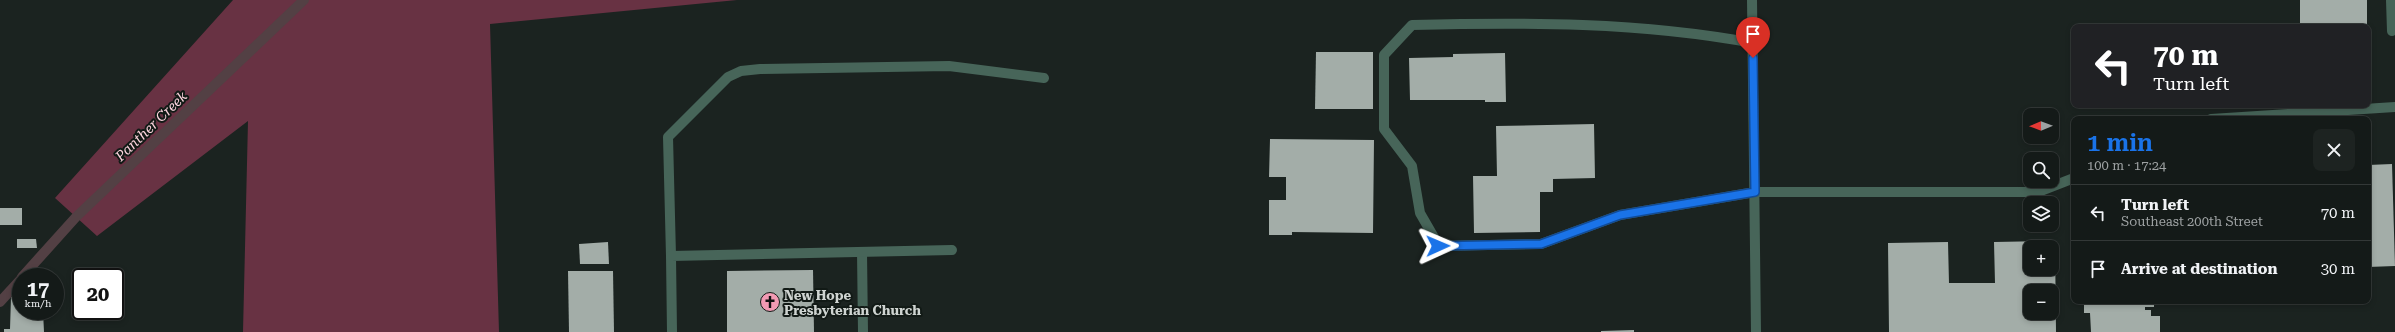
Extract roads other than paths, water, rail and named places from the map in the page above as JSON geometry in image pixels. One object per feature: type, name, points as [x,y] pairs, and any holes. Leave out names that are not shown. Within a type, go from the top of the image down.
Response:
[{"type":"street","points":[[1752,0],[1756,332]]},
{"type":"street","points":[[2391,0],[2392,31]]},
{"type":"street","points":[[1753,43],[1703,34],[1523,22],[1412,25],[1384,54],[1384,129],[1412,166],[1420,213],[1438,246],[1541,244],[1620,215],[1755,192],[2038,192],[2071,179]]},
{"type":"street","points":[[672,332],[668,137],[728,78],[741,71],[949,66],[1044,78]]},
{"type":"street","points":[[2258,116],[2395,107]]},
{"type":"street","points":[[670,256],[952,250]]},
{"type":"street","points":[[862,252],[863,332]]},
{"type":"waterway","name":"Panther Creek","points":[[30,268],[76,217],[304,0]]},
{"type":"waterway","name":"Panther Creek","points":[[0,302],[12,289]]},
{"type":"place","name":"New Hope Presbyterian Church","points":[[770,302]]}]
